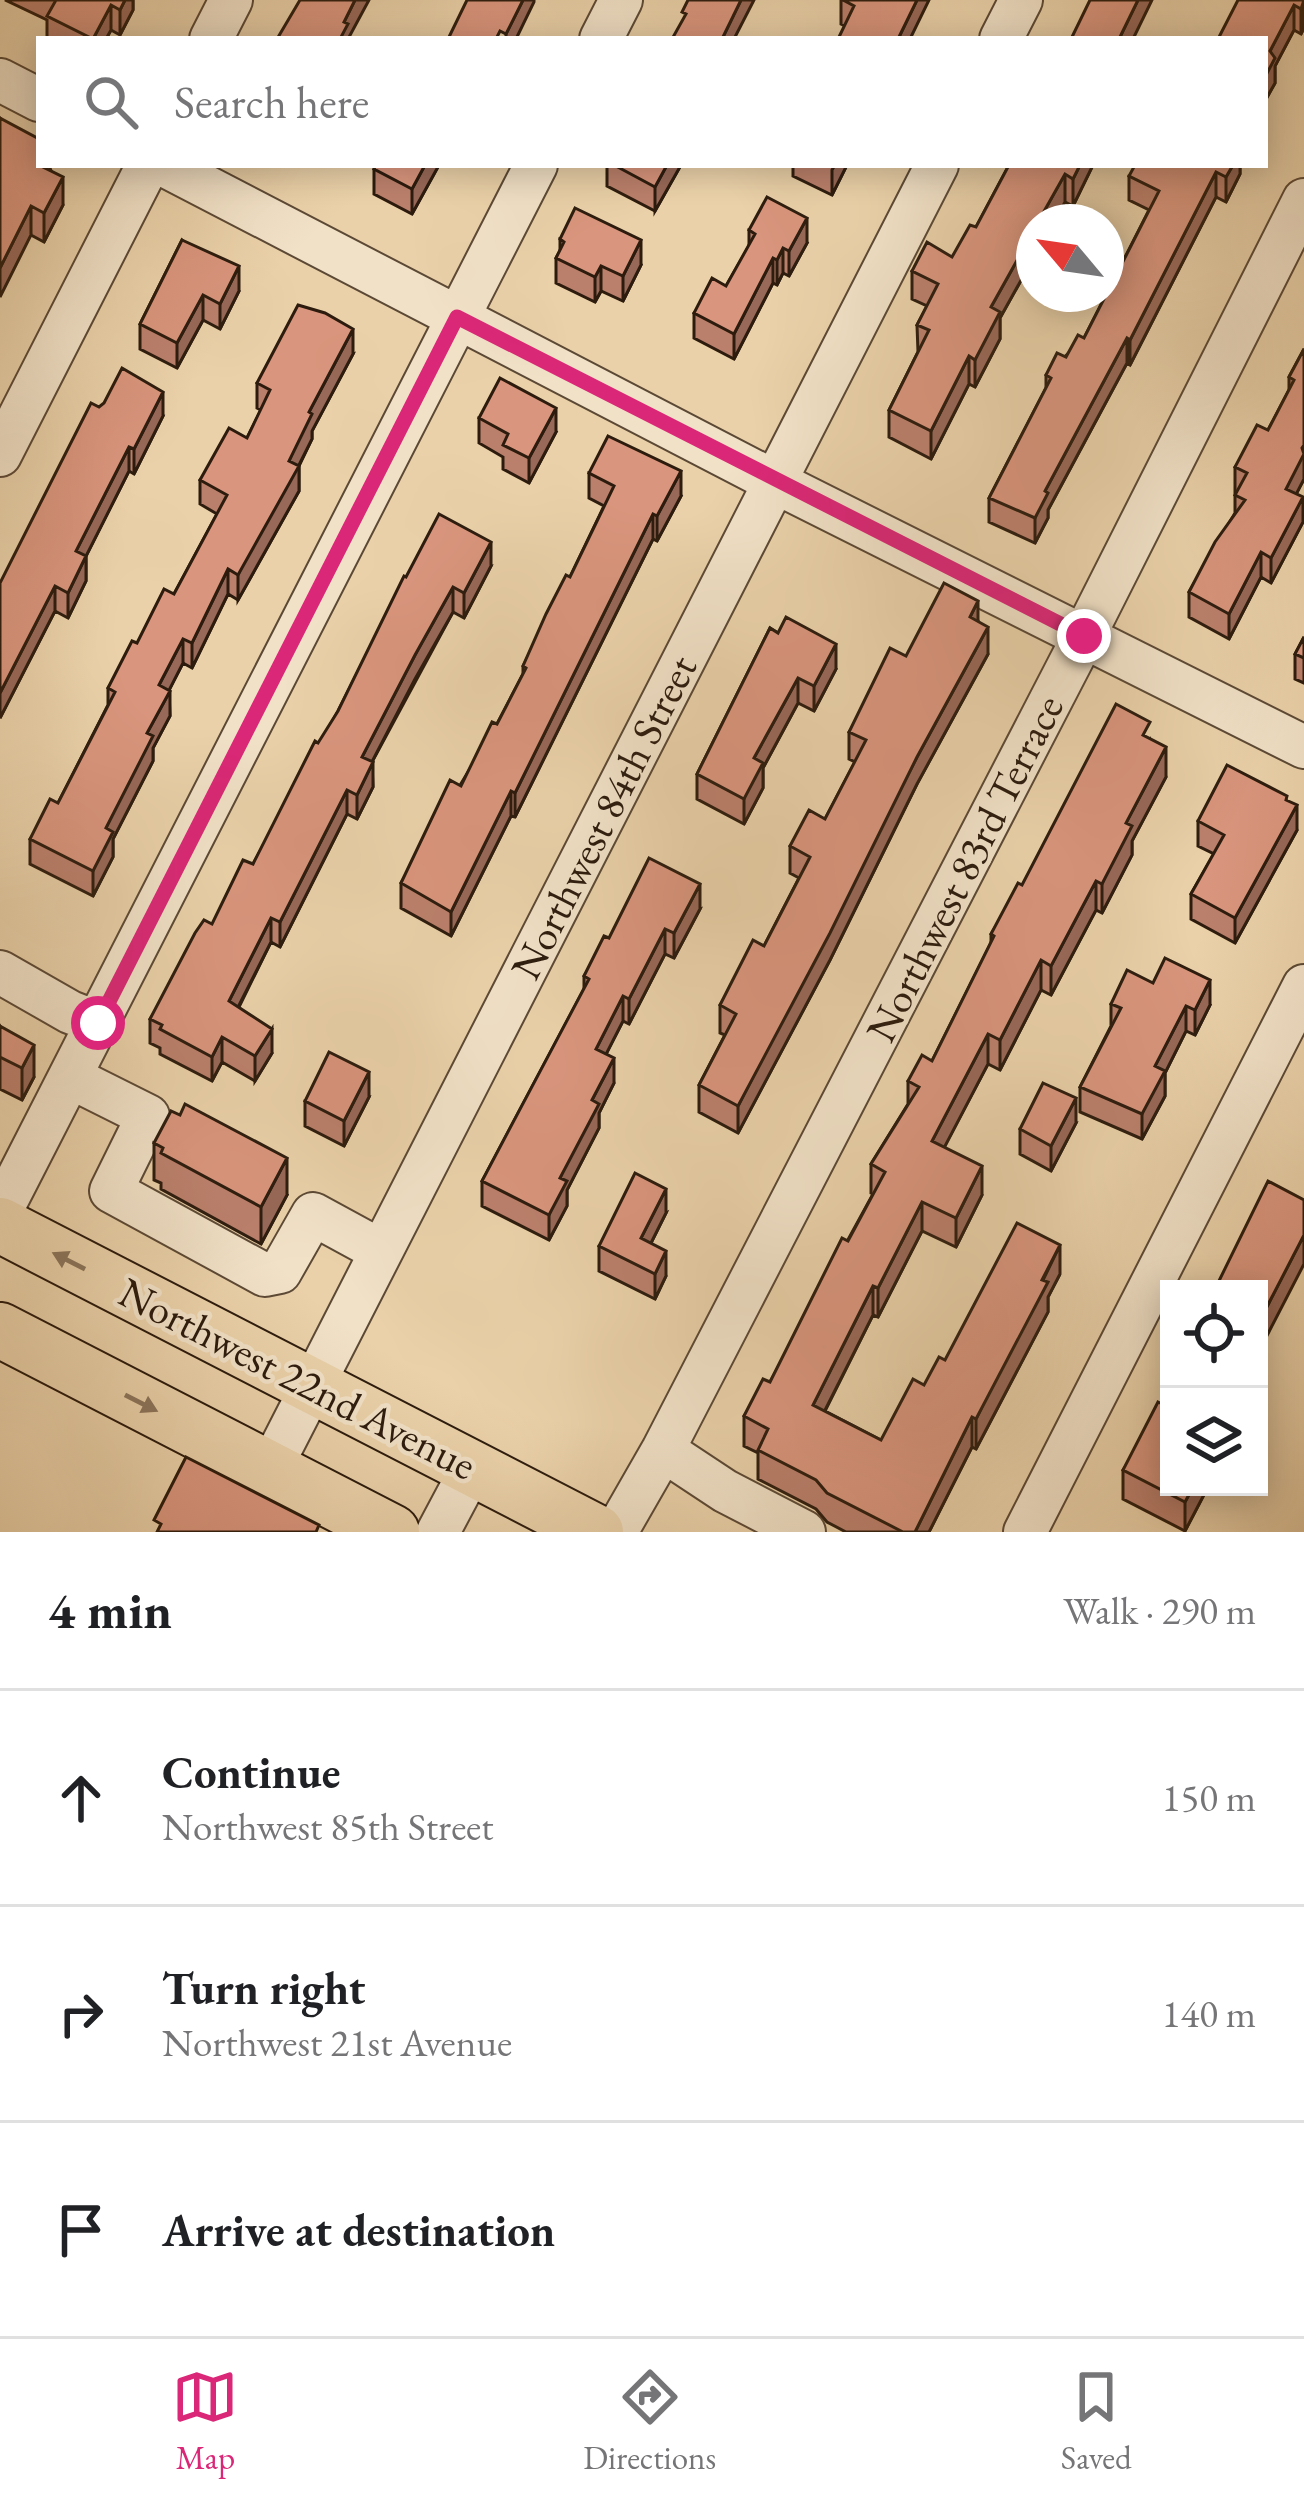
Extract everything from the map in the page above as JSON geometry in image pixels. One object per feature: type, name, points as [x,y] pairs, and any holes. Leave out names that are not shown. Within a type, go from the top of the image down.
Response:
[{"type":"main road","name":"Northwest 22nd Avenue","points":[[0,1225],[596,1532]]},
{"type":"main road","points":[[0,1330],[392,1532]]},
{"type":"street","points":[[213,36],[231,0]]},
{"type":"street","points":[[603,36],[621,0]]},
{"type":"street","points":[[1003,36],[1021,0]]},
{"type":"street","points":[[0,80],[36,98]]},
{"type":"street","points":[[0,455],[146,168]]},
{"type":"street","points":[[170,168],[775,482],[1304,747]]},
{"type":"street","points":[[0,1213],[534,168]]},
{"type":"street","name":"Northwest 84th Street","points":[[270,1469],[935,168]]},
{"type":"street","name":"Northwest 83rd Terrace","points":[[616,1532],[663,1450],[1084,636],[1304,200]]},
{"type":"street","points":[[0,972],[98,1023]]},
{"type":"street","points":[[1025,1532],[1304,986]]},
{"type":"street","points":[[70,1077],[148,1116],[111,1191],[265,1275],[280,1272],[313,1214],[381,1251]]},
{"type":"street","points":[[663,1450],[725,1491],[804,1532]]},
{"type":"street","points":[[438,1532],[472,1468]]},
{"type":"building","points":[[56,0],[125,0],[120,10],[111,5],[95,36],[47,16]]},
{"type":"building","points":[[300,0],[355,0],[342,36],[279,36]]},
{"type":"building","points":[[467,0],[523,0],[506,34],[449,36]]},
{"type":"building","points":[[688,0],[741,0],[723,36],[674,36],[686,14],[682,12]]},
{"type":"building","points":[[843,0],[917,0],[899,36],[839,36],[854,6]]},
{"type":"building","points":[[1090,0],[1138,0],[1120,36],[1072,36]]},
{"type":"building","points":[[1238,0],[1304,0],[1301,9],[1294,5],[1270,51],[1275,58],[1268,71],[1268,36],[1220,36]]},
{"type":"building","points":[[0,118],[36,137],[36,168],[63,177],[44,213],[31,206],[0,268]]},
{"type":"building","points":[[374,168],[423,168],[412,189]]},
{"type":"building","points":[[620,168],[665,168],[655,187]]},
{"type":"building","points":[[1007,168],[1078,168],[1073,179],[1065,174],[1048,204],[1016,204],[1016,262],[991,307],[1000,312],[975,360],[969,356],[931,431],[889,410],[929,330],[917,325],[938,284],[912,271],[927,242],[952,257],[970,225],[976,227]]},
{"type":"building","points":[[1133,168],[1231,168],[1226,177],[1216,172],[1045,491],[1035,518],[989,498],[1051,378],[1046,375],[1057,353],[1066,357],[1078,335],[1084,338],[1097,312],[1124,312],[1124,260],[1159,191],[1129,176]]},
{"type":"building","points":[[767,197],[807,218],[789,251],[783,248],[777,260],[773,258],[734,334],[694,313],[712,278],[726,286],[755,234],[749,230]]},
{"type":"building","points":[[575,208],[641,240],[623,276],[601,266],[595,277],[556,258]]},
{"type":"building","points":[[182,240],[239,266],[220,304],[203,295],[177,343],[140,324]]},
{"type":"building","points":[[298,305],[353,329],[289,461],[299,466],[238,575],[228,569],[192,643],[183,639],[159,685],[170,691],[147,733],[153,736],[106,828],[113,832],[93,871],[30,839],[50,799],[58,803],[115,692],[108,688],[132,641],[137,643],[164,589],[174,594],[227,495],[200,480],[229,428],[247,438],[270,390],[257,383]]},
{"type":"building","points":[[1304,349],[1304,454],[1286,489],[1303,497],[1271,558],[1261,552],[1229,614],[1189,592],[1215,542],[1245,500],[1235,495],[1247,473],[1235,467],[1257,425],[1268,430]]},
{"type":"building","points":[[122,368],[163,392],[76,551],[86,556],[68,593],[55,586],[0,693],[0,583],[91,403],[99,407],[104,403]]},
{"type":"building","points":[[500,378],[556,408],[529,458],[503,445],[508,434],[479,418]]},
{"type":"building","points":[[608,436],[681,471],[657,516],[653,514],[451,912],[401,883],[450,780],[461,786],[492,722],[497,724],[526,668],[546,614],[566,575],[570,577],[614,486],[589,473]]},
{"type":"building","points":[[439,514],[491,542],[464,593],[453,587],[362,757],[373,762],[357,795],[347,790],[280,922],[271,918],[229,1001],[272,1029],[255,1056],[222,1037],[212,1057],[150,1019],[195,933],[204,920],[212,924],[243,860],[253,864]]},
{"type":"building","points":[[944,583],[978,601],[970,617],[988,627],[738,1106],[699,1085],[736,1014],[720,1005],[753,940],[764,946],[810,857],[790,846],[809,810],[825,819],[866,740],[849,732],[890,648],[906,656]]},
{"type":"building","points":[[786,617],[836,644],[814,686],[798,678],[754,758],[763,763],[744,799],[697,774],[770,628],[778,633]]},
{"type":"building","points":[[1304,637],[1304,658],[1295,654]]},
{"type":"building","points":[[1116,704],[1150,722],[1143,735],[1166,747],[1126,823],[1132,826],[1102,884],[1096,881],[1051,966],[1041,960],[1000,1040],[988,1034],[932,1141],[982,1166],[956,1218],[922,1202],[813,1405],[881,1440],[913,1379],[924,1385],[939,1357],[945,1360],[1017,1223],[1060,1245],[1042,1280],[1048,1282],[976,1419],[972,1417],[915,1532],[903,1532],[758,1450],[768,1429],[744,1416],[763,1379],[770,1382],[842,1238],[848,1241],[885,1172],[871,1164],[919,1087],[908,1081],[922,1055],[932,1061],[991,934],[1018,883],[1022,885]]},
{"type":"building","points":[[1227,765],[1297,805],[1235,918],[1191,894],[1224,835],[1198,821]]},
{"type":"building","points":[[649,858],[700,884],[674,933],[665,929],[629,999],[623,996],[596,1049],[614,1058],[592,1100],[599,1104],[560,1178],[567,1181],[549,1215],[482,1181],[589,979],[584,976],[604,936],[609,938]]},
{"type":"building","points":[[1165,958],[1210,980],[1195,1010],[1186,1006],[1155,1066],[1165,1071],[1142,1114],[1080,1087],[1121,1008],[1111,1004],[1127,970],[1153,983]]},
{"type":"building","points":[[0,1026],[34,1045],[22,1068],[0,1057]]},
{"type":"building","points":[[329,1052],[369,1072],[344,1121],[305,1101]]},
{"type":"building","points":[[1043,1083],[1076,1098],[1051,1146],[1020,1129]]},
{"type":"building","points":[[185,1104],[287,1158],[261,1207],[161,1153],[163,1148],[154,1143],[171,1111],[180,1115]]},
{"type":"building","points":[[635,1173],[666,1189],[641,1238],[666,1251],[655,1274],[599,1246]]},
{"type":"building","points":[[1268,1181],[1304,1200],[1304,1235],[1268,1305],[1268,1280],[1219,1280]]},
{"type":"building","points":[[1158,1402],[1160,1403],[1160,1489],[1123,1470]]},
{"type":"building","points":[[186,1457],[319,1525],[316,1532],[157,1532],[161,1524],[154,1520]]},
{"type":"route","points":[[98,1023],[457,317],[1084,636]]}]
